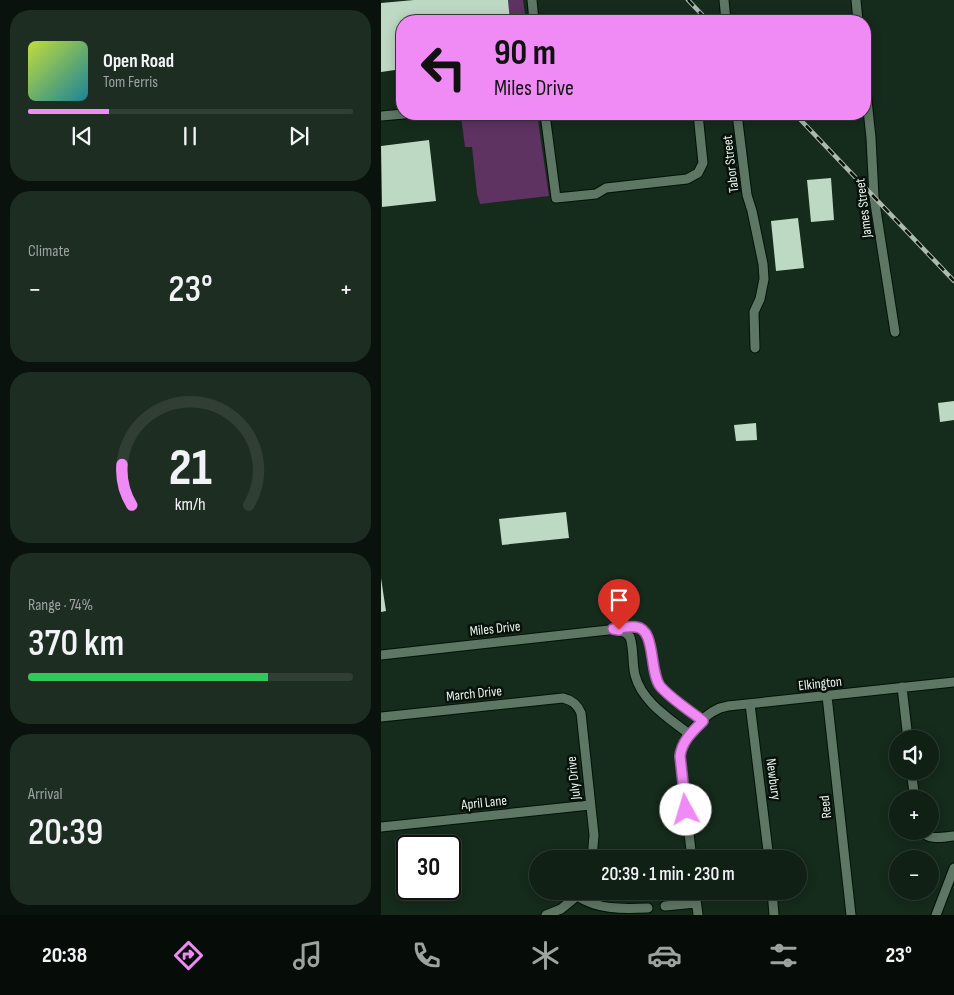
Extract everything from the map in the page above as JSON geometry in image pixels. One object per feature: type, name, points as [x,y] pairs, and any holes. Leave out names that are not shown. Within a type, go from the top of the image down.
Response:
[{"type":"street","points":[[532,0],[533,15]]},
{"type":"street","points":[[724,0],[725,15]]},
{"type":"street","points":[[856,0],[857,15]]},
{"type":"street","points":[[381,116],[396,115]]},
{"type":"street","points":[[546,120],[556,198],[596,194],[606,188],[687,179],[698,173],[703,163],[699,120]]},
{"type":"street","name":"Tabor Street","points":[[738,120],[747,196],[763,264],[764,279],[760,299],[754,312],[755,348]]},
{"type":"street","name":"James Street","points":[[869,120],[874,197],[895,332]]},
{"type":"street","name":"Miles Drive","points":[[381,655],[636,627],[646,633],[650,643],[654,673],[660,685],[696,728]]},
{"type":"street","points":[[613,629],[630,637],[635,676],[641,691],[646,697],[657,708],[696,728],[684,742],[680,756],[690,850]]},
{"type":"street","name":"Elkington","points":[[696,728],[710,713],[721,707],[954,682]]},
{"type":"street","points":[[902,688],[907,730]]},
{"type":"street","name":"Reed","points":[[827,696],[851,915]]},
{"type":"street","name":"March Drive","points":[[381,717],[557,698],[570,700]]},
{"type":"street","name":"July Drive","points":[[570,700],[577,705],[581,713],[594,835],[593,850]]},
{"type":"street","name":"Newbury","points":[[750,704],[768,850]]},
{"type":"street","name":"April Lane","points":[[381,827],[590,805]]},
{"type":"street","points":[[939,837],[954,836]]},
{"type":"street","points":[[936,915],[954,868]]},
{"type":"street","points":[[547,915],[573,900]]},
{"type":"street","points":[[585,900],[600,906],[627,909],[648,908]]},
{"type":"street","points":[[696,900],[698,915]]},
{"type":"street","points":[[773,900],[774,915]]},
{"type":"street","points":[[665,906],[696,903]]},
{"type":"shaded area","points":[[508,0],[523,0],[525,15],[509,15]]},
{"type":"shaded area","points":[[462,120],[538,120],[549,196],[480,204],[477,194],[472,147],[465,147]]},
{"type":"building","points":[[414,0],[508,0],[509,15],[396,15],[396,70],[381,72],[381,3]]},
{"type":"building","points":[[429,140],[436,201],[382,207],[381,146]]},
{"type":"building","points":[[831,178],[834,220],[811,222],[807,180]]},
{"type":"building","points":[[798,218],[804,268],[776,271],[771,221]]},
{"type":"building","points":[[954,401],[954,420],[940,422],[938,403]]},
{"type":"building","points":[[756,423],[757,440],[736,441],[734,425]]},
{"type":"building","points":[[566,512],[569,538],[502,545],[499,519]]},
{"type":"building","points":[[381,578],[386,611],[381,612]]},
{"type":"railway","points":[[688,0],[702,15]]},
{"type":"railway","points":[[801,120],[954,281]]},
{"type":"route","points":[[619,630],[613,629],[636,627],[646,633],[650,643],[654,673],[660,685],[703,721],[689,734],[681,749],[680,756],[686,810]]}]
